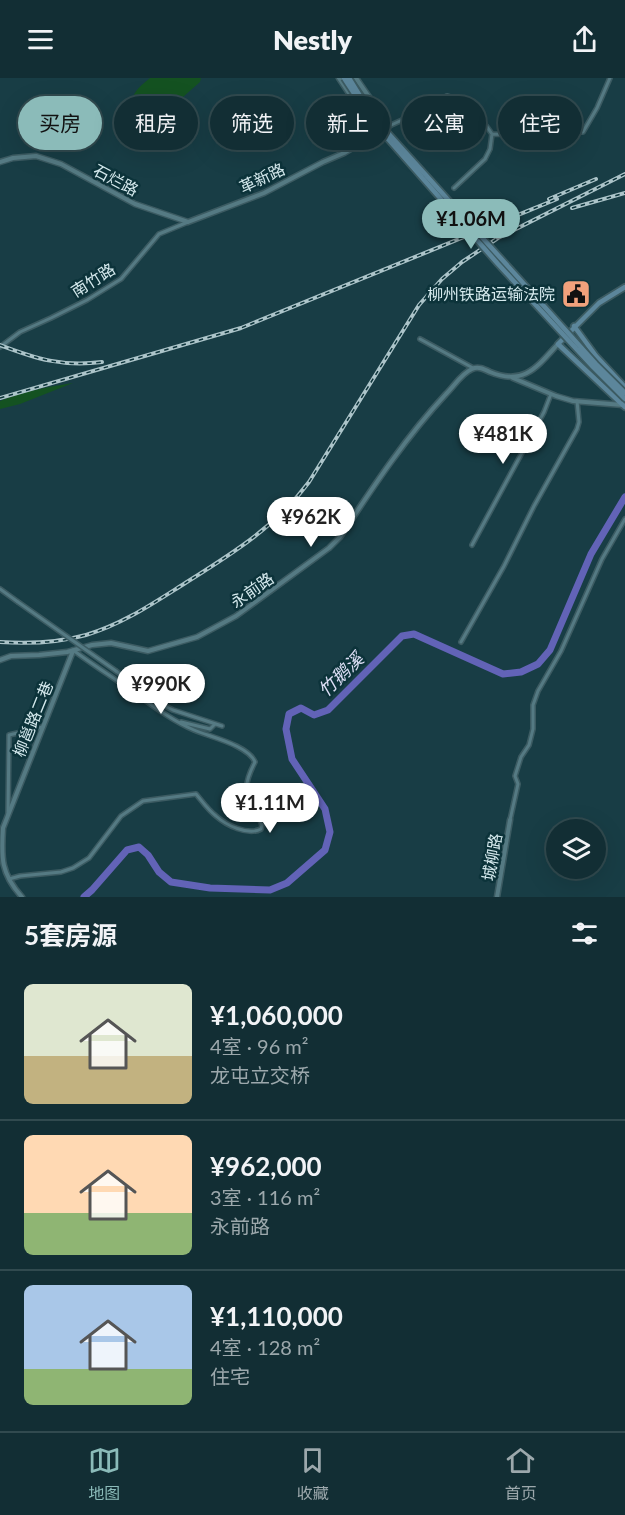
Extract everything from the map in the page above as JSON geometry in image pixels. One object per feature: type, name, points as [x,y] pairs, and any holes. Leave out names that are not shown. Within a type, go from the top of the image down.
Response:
[{"type":"main road","points":[[344,78],[381,131],[624,404]]},
{"type":"main road","points":[[349,78],[388,133],[596,364],[625,393]]},
{"type":"main road","points":[[624,404],[558,344],[599,303],[625,287]]},
{"type":"main road","points":[[574,326],[596,356],[625,387]]},
{"type":"street","points":[[339,78],[351,96]]},
{"type":"street","points":[[356,78],[368,96]]},
{"type":"street","points":[[492,134],[531,135],[583,132],[610,78]]},
{"type":"street","points":[[390,126],[423,111],[447,96],[459,101],[482,119],[492,134],[490,149],[485,159],[454,188]]},
{"type":"street","name":"革新路","points":[[188,222],[264,193],[350,150]]},
{"type":"street","name":"石烂路","points":[[0,162],[13,158],[36,156],[52,161],[135,204],[188,222]]},
{"type":"street","name":"南竹路","points":[[0,347],[20,332],[69,309],[121,279],[159,234],[188,222]]},
{"type":"street","points":[[420,339],[474,368],[513,377],[551,394],[577,401],[624,404]]},
{"type":"street","points":[[513,377],[524,375],[533,369],[558,344]]},
{"type":"street","name":"永前路","points":[[0,660],[10,656],[39,656],[111,643],[148,651],[196,637],[236,616],[329,548],[340,537],[399,449],[464,374],[474,368]]},
{"type":"street","points":[[472,544],[544,412],[551,394]]},
{"type":"street","points":[[461,642],[577,429],[579,422],[577,401]]},
{"type":"street","points":[[510,820],[518,784],[515,776],[521,757],[529,745],[533,729],[533,705],[538,691],[561,651],[602,559],[625,519]]},
{"type":"street","points":[[0,589],[161,704],[222,726]]},
{"type":"street","points":[[9,879],[61,872],[73,868],[89,858],[121,816],[144,801],[196,794],[216,816],[237,828],[250,832],[261,829],[262,825],[246,789],[247,778],[255,762],[252,755],[242,748],[193,730],[160,711],[73,650]]},
{"type":"street","name":"柳邕路二巷","points":[[21,896],[12,886],[5,872],[2,847],[3,828],[73,650]]},
{"type":"street","points":[[176,720],[210,729],[215,724]]},
{"type":"street","points":[[8,816],[9,735],[43,727]]},
{"type":"street","name":"城柳路","points":[[497,897],[510,820]]},
{"type":"green space","points":[[150,78],[201,78],[200,82],[184,96],[134,96]]},
{"type":"green space","points":[[73,383],[20,404],[0,409],[0,401],[36,390]]},
{"type":"waterway","name":"竹鹅溪","points":[[84,897],[127,850],[139,847],[148,855],[159,872],[171,882],[210,888],[270,890],[287,883],[325,850],[330,832],[325,809],[292,759],[286,729],[289,714],[301,708],[314,715],[328,710],[402,636],[414,634],[503,674],[521,672],[538,664],[550,650],[591,554],[625,497]]},
{"type":"railway","points":[[0,642],[32,643],[64,640],[111,626],[157,601],[249,540],[281,514],[309,482],[419,305],[442,279],[462,262],[498,238],[625,174]]},
{"type":"railway","points":[[549,199],[596,179]]},
{"type":"railway","points":[[572,208],[625,193]]},
{"type":"railway","points":[[0,398],[241,328],[557,199]]},
{"type":"railway","points":[[0,345],[50,361],[102,362]]},
{"type":"place","name":"柳州铁路运输法院","points":[[576,294]]}]
